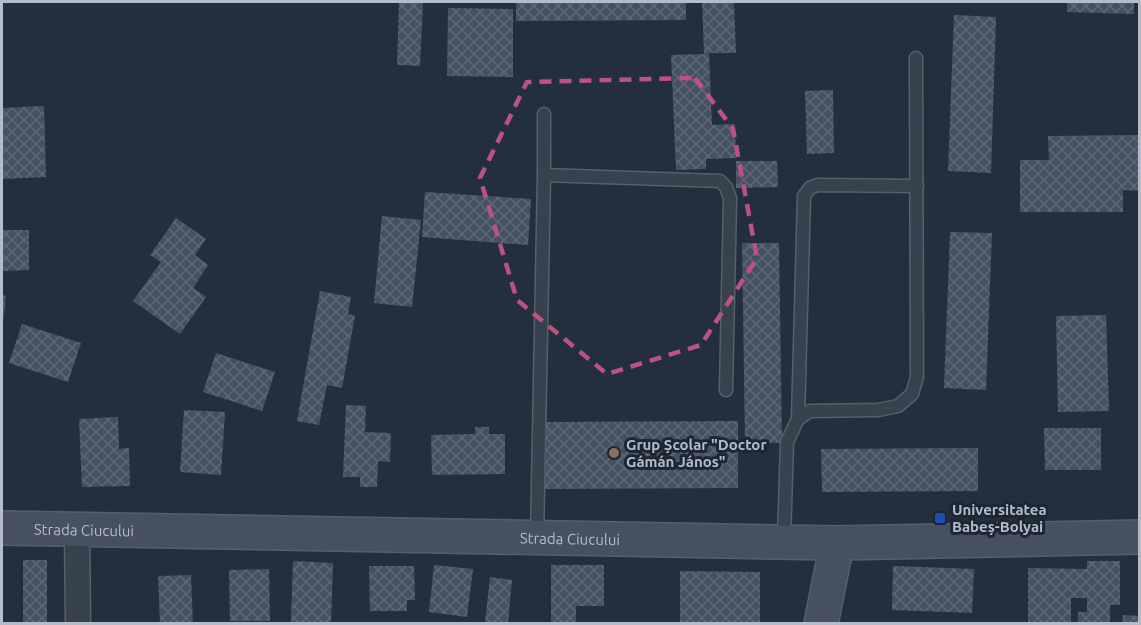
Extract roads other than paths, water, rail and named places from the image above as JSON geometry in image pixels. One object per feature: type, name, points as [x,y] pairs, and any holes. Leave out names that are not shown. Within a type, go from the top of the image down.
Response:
[{"type":"main road","name":"Strada Ciucului","points":[[2,528],[837,543],[1140,537]]},
{"type":"main road","points":[[821,624],[837,543]]},
{"type":"street","points":[[77,530],[78,624]]},
{"type":"lane","points":[[798,419],[810,411],[878,410],[898,406],[912,394],[917,377],[916,58]]},
{"type":"lane","points":[[537,539],[544,114]]},
{"type":"lane","points":[[544,175],[720,181],[726,187],[730,198],[726,390]]},
{"type":"lane","points":[[784,542],[787,442],[798,419],[804,196],[810,188],[817,185],[917,186]]},
{"type":"place","name":"Grup Școlar \"Doctor Gámán János\"","points":[[614,453]]},
{"type":"place","name":"Universitatea Babeș-Bolyai","points":[[940,518]]}]
